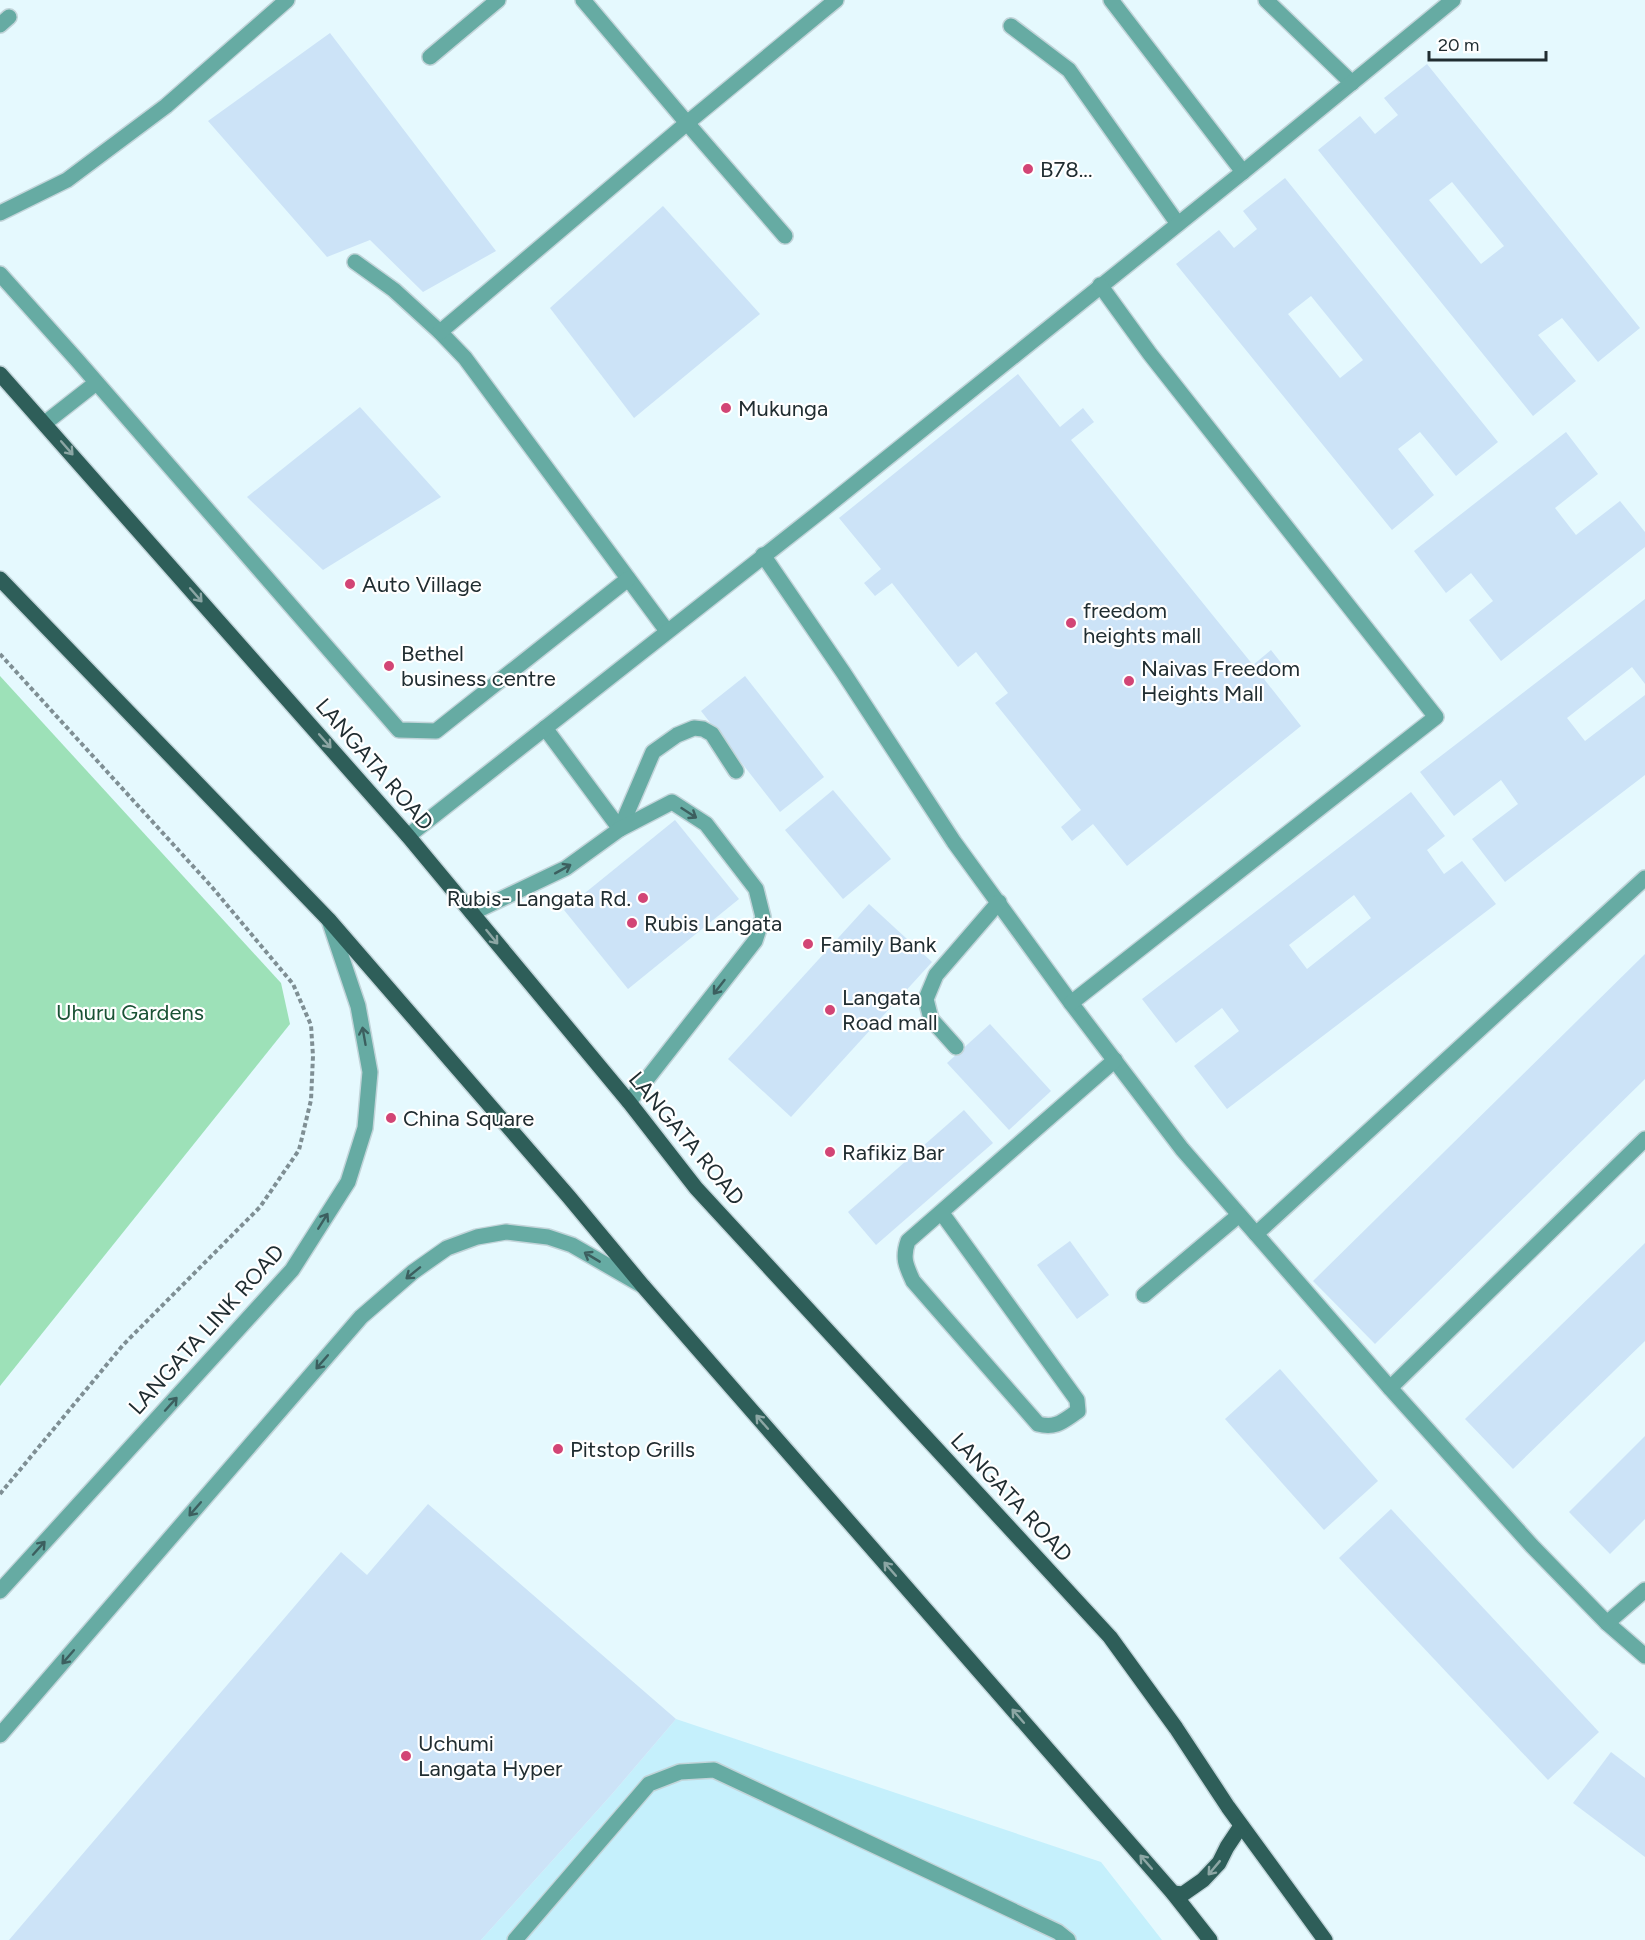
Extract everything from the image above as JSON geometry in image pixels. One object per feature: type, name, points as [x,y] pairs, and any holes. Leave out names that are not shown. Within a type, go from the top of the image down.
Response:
[{"type":"main road","name":"LANGATA ROAD","points":[[0,374],[408,836],[628,1102],[696,1188],[1110,1637],[1176,1728],[1241,1826],[1325,1940]]},
{"type":"main road","points":[[0,579],[329,920],[643,1286],[1173,1893],[1210,1940]]},
{"type":"main road","points":[[1173,1893],[1183,1894],[1203,1880],[1218,1863],[1241,1826]]},
{"type":"street","points":[[0,213],[76,174],[166,106],[287,0]]},
{"type":"street","points":[[430,57],[498,0]]},
{"type":"street","points":[[583,0],[786,236]]},
{"type":"street","points":[[440,332],[836,0]]},
{"type":"street","points":[[1111,0],[1243,172]]},
{"type":"street","points":[[1266,0],[1352,83]]},
{"type":"street","points":[[408,836],[763,555],[821,512],[1453,0]]},
{"type":"street","points":[[1011,26],[1069,70],[1178,224]]},
{"type":"street","points":[[355,262],[394,290],[465,358],[667,631]]},
{"type":"street","points":[[0,274],[399,730],[436,731],[628,579]]},
{"type":"street","points":[[1071,1003],[1436,717],[1150,354],[1100,285]]},
{"type":"street","points":[[45,423],[96,383]]},
{"type":"street","points":[[763,555],[954,842],[1071,1003],[1182,1149],[1390,1388],[1532,1546],[1607,1623],[1645,1656]]},
{"type":"street","points":[[545,728],[620,829]]},
{"type":"street","points":[[620,829],[653,752],[677,735],[694,728],[703,729],[712,734],[736,771]]},
{"type":"street","points":[[472,913],[566,868],[620,829],[672,802],[706,824],[756,889],[763,917],[755,941],[628,1102]]},
{"type":"street","points":[[1256,1234],[1645,878]]},
{"type":"street","points":[[956,1047],[931,1019],[926,999],[936,975],[999,902]]},
{"type":"street","name":"LANGATA LINK ROAD","points":[[0,1591],[292,1270],[348,1182],[365,1128],[370,1072],[358,1006],[329,920]]},
{"type":"street","points":[[941,1212],[1077,1400],[1078,1412],[1060,1424],[1048,1427],[1038,1424],[914,1281],[906,1266],[904,1251],[908,1241],[941,1212],[1114,1060]]},
{"type":"street","points":[[1390,1388],[1645,1139]]},
{"type":"street","points":[[1144,1295],[1239,1215]]},
{"type":"street","points":[[0,1735],[361,1317],[413,1272],[447,1248],[506,1232],[548,1237],[572,1245],[643,1286]]},
{"type":"street","points":[[1607,1623],[1645,1590]]},
{"type":"street","points":[[515,1940],[649,1784],[680,1772],[714,1770],[1058,1932],[1068,1940]]},
{"type":"path","points":[[0,654],[211,886],[293,984],[310,1025],[313,1056],[311,1100],[299,1150],[260,1207],[123,1345],[0,1494]]},
{"type":"shaded area","points":[[676,1719],[1101,1862],[1162,1940],[481,1940]]},
{"type":"green space","name":"Uhuru Gardens","points":[[0,676],[281,983],[290,1024],[0,1386]]},
{"type":"building","points":[[330,33],[496,251],[423,292],[370,240],[327,257],[208,121]]},
{"type":"building","points":[[1427,64],[1640,328],[1598,362],[1562,318],[1538,335],[1576,381],[1533,416],[1318,150],[1360,116],[1375,134],[1398,115],[1384,98]],"holes":[[[1452,182],[1504,246],[1481,264],[1429,200]]]},
{"type":"building","points":[[1285,178],[1498,442],[1456,476],[1420,432],[1398,449],[1434,495],[1392,530],[1176,264],[1219,230],[1234,248],[1257,229],[1243,211]],"holes":[[[1311,296],[1363,360],[1340,378],[1288,314]]]},
{"type":"building","points":[[663,206],[760,314],[634,418],[550,308]]},
{"type":"building","name":"freedom heights mall","points":[[1018,374],[1060,427],[1083,408],[1094,422],[1071,440],[1253,665],[1271,650],[1282,664],[1264,679],[1301,726],[1127,866],[1093,824],[1072,841],[1061,827],[1081,810],[995,703],[1008,693],[976,652],[958,667],[892,583],[875,596],[864,583],[881,569],[839,518]]},
{"type":"building","points":[[360,407],[441,497],[323,570],[247,497]]},
{"type":"building","points":[[1566,432],[1598,474],[1555,508],[1576,535],[1620,501],[1645,532],[1645,547],[1501,661],[1469,620],[1493,601],[1471,573],[1446,593],[1414,551]]},
{"type":"building","points":[[1645,599],[1645,684],[1632,667],[1567,718],[1585,741],[1645,695],[1645,775],[1505,882],[1472,839],[1518,804],[1501,780],[1454,816],[1420,772]]},
{"type":"building","points":[[745,676],[824,777],[780,812],[701,711]]},
{"type":"building","points":[[833,790],[891,859],[843,899],[785,830]]},
{"type":"building","points":[[1411,792],[1445,836],[1427,850],[1444,874],[1462,861],[1496,904],[1227,1109],[1194,1066],[1239,1031],[1222,1008],[1176,1043],[1142,999]],"holes":[[[1354,895],[1371,918],[1307,969],[1289,945]]]},
{"type":"building","points":[[675,820],[739,899],[628,989],[564,910]]},
{"type":"building","name":"Langata Road mall","points":[[869,904],[932,962],[791,1117],[728,1059]]},
{"type":"building","points":[[1645,954],[1645,1079],[1375,1344],[1313,1281]]},
{"type":"building","points":[[990,1024],[1051,1091],[1009,1130],[947,1063]]},
{"type":"building","points":[[964,1110],[993,1143],[876,1245],[848,1212]]},
{"type":"building","points":[[1070,1241],[1109,1295],[1077,1319],[1037,1265]]},
{"type":"building","points":[[1645,1243],[1645,1341],[1513,1469],[1465,1419]]},
{"type":"building","points":[[1280,1369],[1378,1481],[1324,1530],[1225,1419]]},
{"type":"building","points":[[1645,1436],[1645,1519],[1610,1554],[1569,1512]]},
{"type":"building","name":"Uchumi Langata Hyper","points":[[428,1504],[676,1719],[481,1940],[9,1940],[341,1552],[367,1575]]},
{"type":"building","points":[[1391,1509],[1599,1732],[1548,1780],[1339,1558]]},
{"type":"building","points":[[1611,1752],[1645,1778],[1645,1857],[1573,1803]]},
{"type":"place","name":"B78...","points":[[1028,169]]},
{"type":"place","name":"Mukunga","points":[[726,408]]},
{"type":"place","name":"Auto Village","points":[[350,584]]},
{"type":"place","name":"freedom heights mall","points":[[1071,623]]},
{"type":"place","name":"Bethel business centre","points":[[389,666]]},
{"type":"place","name":"Naivas Freedom Heights Mall","points":[[1129,681]]},
{"type":"place","name":"Rubis- Langata Rd.","points":[[643,898]]},
{"type":"place","name":"Rubis Langata","points":[[632,923]]},
{"type":"place","name":"Family Bank","points":[[808,944]]},
{"type":"place","name":"Langata Road mall","points":[[830,1010]]},
{"type":"place","name":"China Square","points":[[391,1118]]},
{"type":"place","name":"Rafikiz Bar","points":[[830,1152]]},
{"type":"place","name":"Pitstop Grills","points":[[558,1449]]},
{"type":"place","name":"Uchumi Langata Hyper","points":[[406,1756]]}]
